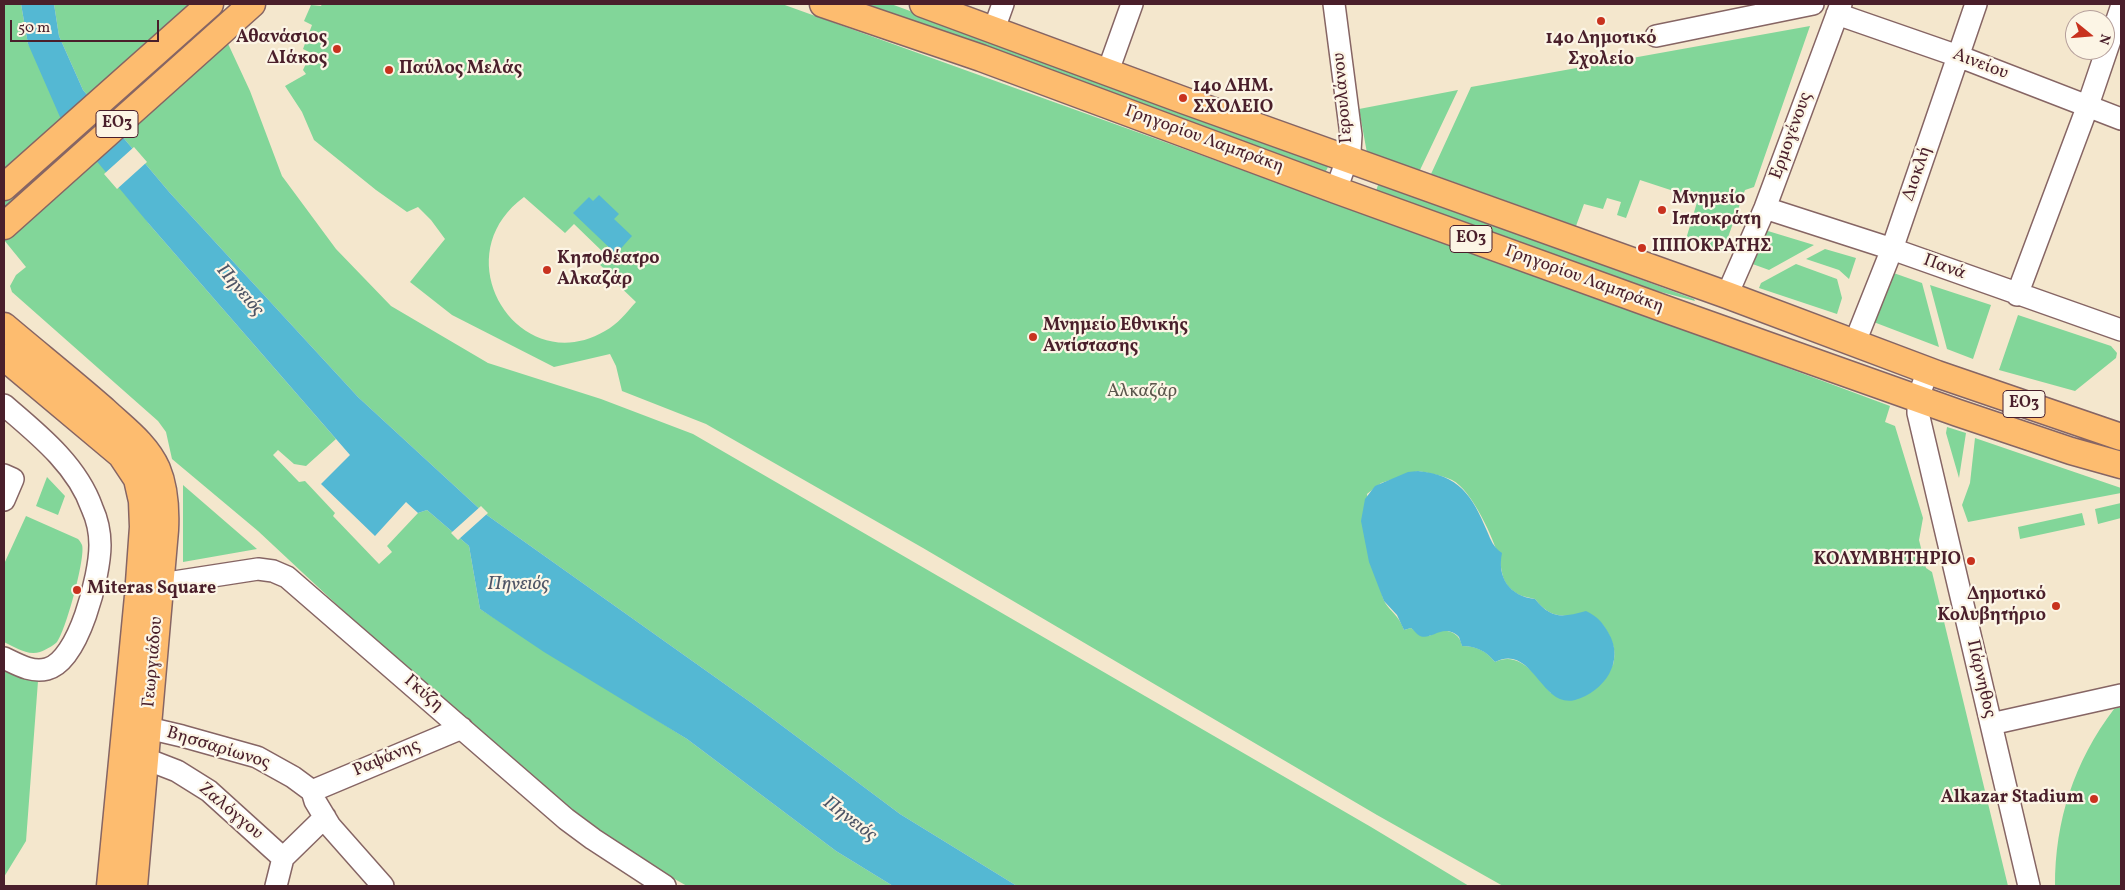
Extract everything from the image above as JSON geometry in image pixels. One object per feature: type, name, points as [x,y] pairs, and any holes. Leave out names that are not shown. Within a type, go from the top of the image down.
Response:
[{"type":"main road","name":"ΕΟ3","points":[[4,187],[210,4]]},
{"type":"main road","name":"Γρηγορίου Λαμπράκη","points":[[823,4],[981,58],[1336,190],[1668,310],[1844,371],[1918,406],[2121,465]]},
{"type":"main road","name":"Γρηγορίου Λαμπράκη","points":[[923,4],[1183,100],[1728,295],[1928,370],[2118,430]]},
{"type":"main road","name":"ΕΟ3","points":[[4,226],[237,11]]},
{"type":"main road","name":"Γεωργιάδου","points":[[4,326],[138,441],[143,466],[140,489],[143,527],[138,596],[110,886]]},
{"type":"main road","points":[[1844,371],[1854,342]]},
{"type":"main road","name":"Γεωργιάδου","points":[[4,357],[114,449],[143,466],[160,480],[165,507],[165,530],[134,886]]},
{"type":"street","points":[[994,29],[1003,4]]},
{"type":"street","points":[[1108,71],[1132,4]]},
{"type":"street","name":"Γερουλάνου","points":[[1334,4],[1351,127],[1348,158],[1336,190]]},
{"type":"street","points":[[1656,36],[1813,4]]},
{"type":"street","name":"Διοκλή","points":[[1854,342],[1892,249],[1976,4]]},
{"type":"street","points":[[2017,295],[2087,108],[2121,8]]},
{"type":"street","name":"Αινείου","points":[[1839,9],[2121,120]]},
{"type":"street","name":"Ερμογένους","points":[[1728,295],[1765,208],[1839,9]]},
{"type":"street","name":"Πανά","points":[[1765,208],[1892,249],[2017,295],[2121,330]]},
{"type":"street","points":[[1918,406],[1928,370]]},
{"type":"street","points":[[4,406],[34,431],[69,468],[92,506],[100,543],[97,568],[79,634],[67,655],[51,668],[36,670],[22,667],[4,658]]},
{"type":"street","name":"Πάρνηθος","points":[[1918,406],[2028,886]]},
{"type":"street","points":[[4,475],[12,479],[4,500]]},
{"type":"street","name":"Γκύζη","points":[[160,584],[258,569],[278,572],[303,589],[581,831],[665,886]]},
{"type":"street","points":[[1990,724],[2121,695]]},
{"type":"street","name":"Βησσαρίωνος","points":[[148,728],[257,758],[285,772],[312,791],[315,801],[325,817],[347,846],[383,886]]},
{"type":"street","name":"Ραψάνης","points":[[312,791],[462,728]]},
{"type":"street","name":"Ζαλόγγου","points":[[146,759],[177,771],[209,791],[283,858]]},
{"type":"street","points":[[276,886],[283,858],[325,817]]},
{"type":"green space","points":[[4,4],[21,4],[28,44],[149,224],[336,439],[306,466],[294,464],[278,450],[273,455],[299,482],[305,481],[335,513],[333,516],[379,564],[392,552],[387,546],[418,513],[427,510],[469,546],[480,609],[687,739],[836,851],[893,886],[687,886],[659,870],[578,816],[364,630],[258,531],[172,459],[166,432],[158,421],[12,292],[10,286],[16,275],[26,267],[4,240]]},
{"type":"green space","points":[[54,4],[210,4],[220,18],[217,20],[250,91],[282,176],[336,249],[391,306],[488,363],[601,399],[693,434],[1371,827],[1469,886],[1017,886],[900,814],[753,704],[484,513],[358,397],[170,193],[83,90],[59,36]]},
{"type":"green space","name":"Αλκαζάρ","points":[[322,4],[782,4],[1672,325],[1890,406],[1885,422],[1895,426],[1923,518],[1919,540],[1926,568],[1932,572],[2008,886],[1503,886],[1377,815],[923,548],[706,424],[622,391],[616,366],[610,354],[554,367],[452,315],[410,282],[445,239],[431,220],[418,207],[407,212],[376,190],[314,140],[302,112],[285,86],[306,74],[303,70],[311,53],[303,49],[312,25],[304,21],[311,5],[321,6]],"holes":[[[524,197],[565,233],[574,224],[605,254],[598,263],[636,302],[610,328],[574,342],[545,340],[520,327],[502,306],[491,279],[490,251],[500,222]],[[1418,471],[1439,475],[1460,485],[1481,516],[1493,540],[1504,580],[1514,591],[1522,596],[1535,599],[1546,610],[1556,615],[1584,615],[1593,617],[1601,623],[1609,635],[1613,646],[1613,665],[1551,693],[1534,673],[1520,662],[1504,659],[1495,662],[1481,650],[1462,646],[1459,638],[1449,631],[1440,631],[1424,636],[1411,628],[1404,630],[1399,620],[1387,606],[1379,585],[1374,560],[1367,494],[1381,483]]]},
{"type":"green space","points":[[862,4],[891,4],[1329,165],[1325,173]]},
{"type":"green space","points":[[1810,26],[1754,187],[1745,190],[1723,251],[1686,239],[1698,199],[1640,180],[1626,218],[1617,215],[1621,202],[1607,198],[1603,209],[1584,204],[1576,226],[1431,174],[1471,87]]},
{"type":"green space","points":[[1458,90],[1420,170],[1367,153],[1359,109]]},
{"type":"green space","points":[[1379,182],[1694,299],[1695,301],[1623,282],[1376,191]]},
{"type":"green space","points":[[1758,228],[1814,245],[1769,270],[1747,262]]},
{"type":"green space","points":[[1825,249],[1856,258],[1849,279],[1839,270],[1806,259]]},
{"type":"green space","points":[[1796,264],[1837,279],[1842,298],[1837,314],[1759,288],[1761,283]]},
{"type":"green space","points":[[1888,271],[1922,283],[1939,347],[1871,321]]},
{"type":"green space","points":[[1930,285],[1991,305],[1973,359],[1947,349]]},
{"type":"green space","points":[[2018,315],[2111,346],[2117,353],[2116,358],[2075,391],[1999,370]]},
{"type":"green space","points":[[1947,427],[1966,433],[1959,478],[1946,433]]},
{"type":"green space","points":[[1975,438],[2121,488],[2121,493],[1968,522],[1962,505],[1970,483]]},
{"type":"green space","points":[[47,477],[65,496],[58,515],[36,506]]},
{"type":"green space","points":[[183,485],[257,549],[183,562]]},
{"type":"green space","points":[[2121,503],[2121,518],[2098,524],[2095,509]]},
{"type":"green space","points":[[2082,513],[2085,525],[2020,539],[2018,527]]},
{"type":"green space","points":[[26,516],[78,539],[82,545],[78,579],[61,636],[53,645],[35,653],[21,650],[4,642],[4,564]]},
{"type":"green space","points":[[4,669],[38,681],[26,841],[4,877]]},
{"type":"green space","name":"Alkazar Stadium","points":[[2121,707],[2121,886],[2055,886],[2056,862],[2063,815],[2078,771],[2100,729],[2114,709]]},
{"type":"water","name":"Πηνειός","points":[[21,4],[54,4],[59,36],[83,90],[170,193],[358,397],[484,513],[753,704],[900,814],[1017,886],[893,886],[836,851],[687,739],[544,652],[480,609],[469,546],[427,510],[418,513],[406,502],[375,536],[321,484],[350,455],[149,224],[60,117],[28,44]]},
{"type":"water","points":[[599,195],[619,214],[614,219],[632,236],[616,254],[573,213],[589,197],[593,201]]},
{"type":"water","points":[[1408,472],[1432,473],[1454,482],[1469,497],[1476,507],[1493,543],[1502,553],[1501,570],[1503,577],[1507,584],[1518,594],[1535,599],[1547,611],[1553,614],[1571,615],[1586,611],[1602,623],[1613,643],[1615,654],[1609,674],[1595,690],[1575,700],[1563,700],[1554,695],[1519,661],[1508,659],[1495,662],[1480,650],[1462,646],[1459,637],[1448,631],[1424,637],[1411,628],[1404,630],[1397,615],[1384,601],[1369,562],[1361,521],[1365,499],[1375,486]]},
{"type":"pier","points":[[134,147],[147,162],[117,189],[104,174]]},
{"type":"pier","points":[[481,506],[488,513],[458,540],[451,533]]},
{"type":"place","name":"14ο Δημοτικό Σχολείο","points":[[1601,21]]},
{"type":"place","name":"Αθανάσιος ΔΙάκος","points":[[337,49]]},
{"type":"place","name":"Παύλος Μελάς","points":[[389,70]]},
{"type":"place","name":"14ο ΔΗΜ. ΣΧΟΛΕΙΟ","points":[[1183,98]]},
{"type":"place","name":"Μνημείο Ιπποκράτη","points":[[1662,210]]},
{"type":"place","name":"ΙΠΠΟΚΡΑΤΗΣ","points":[[1642,248]]},
{"type":"place","name":"Κηποθέατρο Αλκαζάρ","points":[[547,270]]},
{"type":"place","name":"Μνημείο Εθνικής Αντίστασης","points":[[1033,337]]},
{"type":"place","name":"ΚΟΛΥΜΒΗΤΗΡΙΟ","points":[[1971,561]]},
{"type":"place","name":"Miteras Square","points":[[77,590]]},
{"type":"place","name":"Δημοτικό Κολυβητήριο","points":[[2056,606]]},
{"type":"place","name":"Alkazar Stadium","points":[[2094,799]]}]
